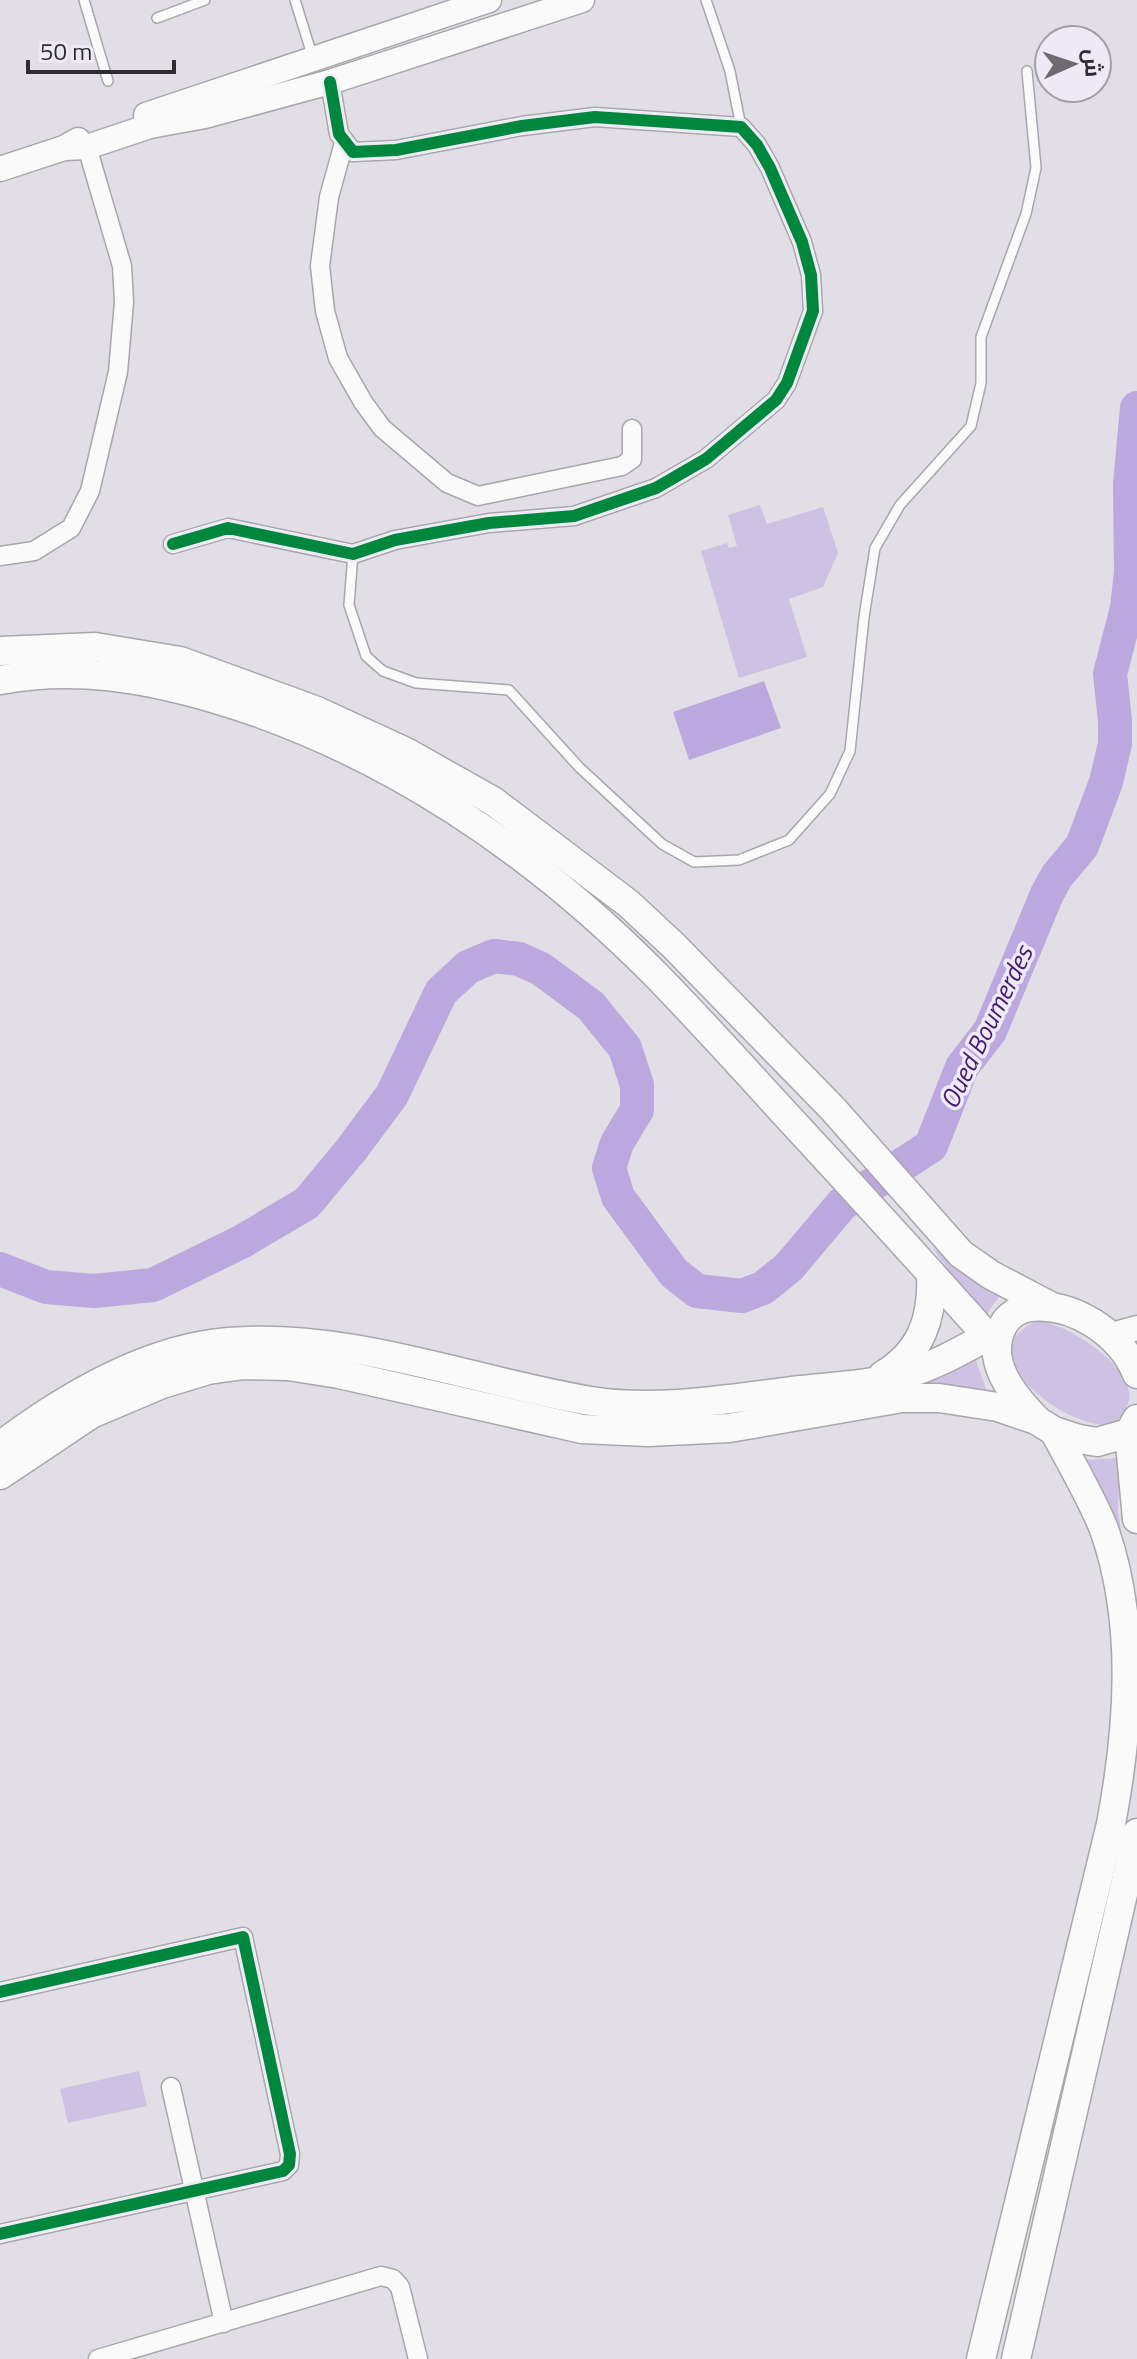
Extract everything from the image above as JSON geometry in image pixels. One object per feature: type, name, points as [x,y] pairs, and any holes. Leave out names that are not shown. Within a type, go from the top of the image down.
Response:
[{"type":"main road","points":[[76,148],[85,136],[489,0]]},
{"type":"main road","points":[[0,169],[150,126],[205,116],[330,82],[582,0]]},
{"type":"main road","points":[[0,651],[95,647],[180,661],[317,711],[456,779],[533,830],[629,904],[723,994],[833,1109],[961,1254],[1052,1307],[1074,1313],[1108,1336],[1120,1345],[1137,1374]]},
{"type":"main road","points":[[0,680],[66,672],[150,681],[253,710],[324,739],[411,784],[489,833],[570,896],[655,974],[931,1274],[995,1337],[1002,1374],[1010,1390],[1045,1425],[1104,1530],[1125,1608],[1128,1706],[1120,1779],[1111,1824],[981,2359]]},
{"type":"main road","points":[[872,1381],[895,1368],[920,1337],[932,1300],[931,1274]]},
{"type":"main road","points":[[0,1446],[53,1408],[141,1364],[188,1349],[228,1342],[310,1344],[369,1353],[592,1401],[633,1405],[684,1404],[872,1381],[928,1367],[995,1337],[1009,1316],[1027,1307],[1052,1307]]},
{"type":"main road","points":[[1108,1336],[1137,1328]]},
{"type":"main road","points":[[0,1475],[91,1414],[162,1384],[208,1370],[244,1365],[288,1366],[339,1374],[582,1429],[648,1432],[729,1428],[902,1398],[969,1401],[1097,1442],[1134,1427],[1137,1519]]},
{"type":"main road","points":[[1016,2359],[1135,1847]]},
{"type":"street","points":[[173,544],[228,528],[353,554],[395,540],[489,523],[574,516],[656,488],[706,459],[776,400],[787,383],[813,311],[811,275],[802,242],[782,193],[757,145],[741,127],[595,117],[522,126],[370,153],[353,152],[344,143],[335,121],[330,82]]},
{"type":"street","points":[[344,143],[329,197],[320,266],[325,311],[338,358],[382,428],[447,483],[478,496],[622,466],[632,459],[632,429]]},
{"type":"street","points":[[0,556],[34,551],[71,528],[83,511],[118,372],[124,302],[122,266],[76,148]]},
{"type":"street","points":[[0,1992],[243,1937],[290,2154],[289,2165],[283,2171],[0,2234]]},
{"type":"street","points":[[171,2087],[224,2323]]},
{"type":"street","points":[[98,2359],[381,2276],[393,2279],[400,2287],[418,2359]]},
{"type":"lane","points":[[84,0],[108,81]]},
{"type":"lane","points":[[157,18],[205,0]]},
{"type":"lane","points":[[295,0],[313,59]]},
{"type":"lane","points":[[706,0],[730,71],[741,127]]},
{"type":"lane","points":[[353,554],[349,605],[366,656],[383,671],[416,683],[509,690],[579,767],[662,844],[694,862],[739,860],[789,840],[830,794],[850,751],[864,617],[875,548],[900,505],[971,426],[981,383],[981,337],[1026,214],[1036,168],[1027,71]]},
{"type":"shaded area","points":[[760,505],[767,524],[823,507],[838,553],[823,587],[789,599],[807,657],[739,678],[701,551],[727,543],[729,548],[737,546],[728,515]]},
{"type":"shaded area","points":[[764,681],[781,728],[689,760],[673,712]]},
{"type":"shaded area","points":[[932,1247],[958,1268],[1001,1294],[983,1319]]},
{"type":"shaded area","points":[[1038,1321],[1078,1336],[1105,1356],[1125,1379],[1130,1396],[1126,1409],[1114,1424],[1094,1423],[1072,1416],[1049,1403],[1030,1387],[1016,1369],[1011,1351],[1018,1334]]},
{"type":"shaded area","points":[[975,1358],[987,1392],[915,1384]]},
{"type":"shaded area","points":[[1120,1458],[1118,1511],[1123,1545],[1082,1460]]},
{"type":"shaded area","points":[[139,2071],[147,2106],[68,2123],[60,2089]]},
{"type":"waterway","name":"Oued Boumerdes","points":[[0,1269],[46,1287],[94,1291],[153,1285],[241,1242],[307,1203],[392,1095],[441,992],[468,967],[494,956],[519,959],[541,969],[591,1006],[625,1048],[637,1085],[637,1110],[617,1143],[609,1168],[618,1197],[674,1273],[697,1291],[742,1296],[763,1288],[789,1267],[842,1204],[931,1146],[962,1067],[990,1031],[1047,894],[1057,876],[1082,846],[1106,782],[1115,744],[1110,674],[1127,608],[1131,572],[1130,484],[1137,408]]},
{"type":"cycle path","points":[[173,544],[228,528],[353,554],[395,540],[489,523],[574,516],[656,488],[706,459],[776,400],[787,383],[813,311],[811,275],[802,242],[770,168],[757,145],[741,127],[595,117],[522,126],[396,150],[353,152],[339,134],[330,82]]},
{"type":"cycle path","points":[[0,1992],[243,1937],[290,2154],[289,2165],[283,2171],[0,2234]]}]
